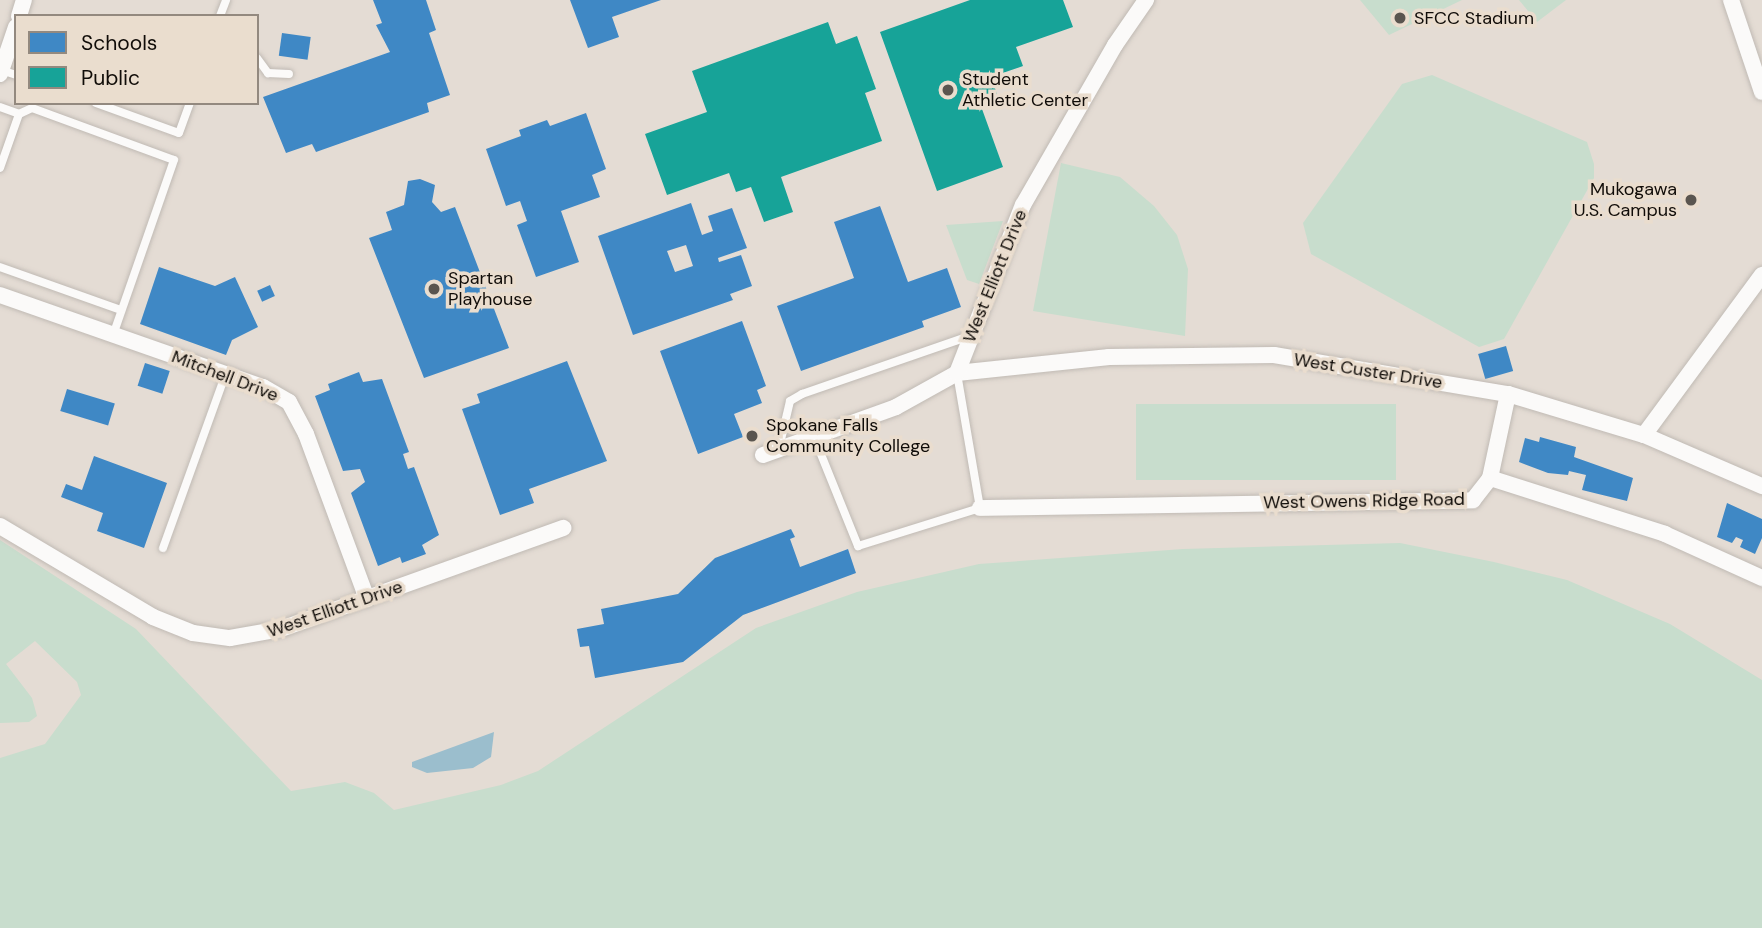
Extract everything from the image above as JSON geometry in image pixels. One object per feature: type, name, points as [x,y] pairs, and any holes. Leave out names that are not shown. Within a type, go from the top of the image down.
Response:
[{"type":"street","name":"West Elliott Drive","points":[[957,373],[1023,205],[1115,45],[1146,0]]},
{"type":"street","points":[[1731,0],[1762,92]]},
{"type":"street","points":[[6,73],[14,36]]},
{"type":"street","points":[[1644,435],[1762,275]]},
{"type":"street","name":"Mitchell Drive","points":[[0,295],[226,373],[289,402],[306,434],[366,599]]},
{"type":"street","name":"West Custer Drive","points":[[957,373],[1109,357],[1274,355],[1508,394],[1644,435],[1762,486]]},
{"type":"street","points":[[771,453],[896,407],[957,373]]},
{"type":"street","points":[[1508,394],[1490,478],[1665,534],[1762,578]]},
{"type":"street","name":"West Owens Ridge Road","points":[[979,508],[1473,500],[1490,478]]},
{"type":"street","name":"West Elliott Drive","points":[[0,526],[135,607],[174,626],[211,636],[281,629],[563,528]]},
{"type":"lane","points":[[259,61],[268,73],[289,74]]},
{"type":"lane","points":[[102,105],[179,133],[189,105]]},
{"type":"lane","points":[[0,107],[19,114],[32,108],[174,160],[113,335]]},
{"type":"lane","points":[[0,168],[19,114]]},
{"type":"lane","points":[[0,267],[121,310]]},
{"type":"lane","points":[[771,453],[790,401],[802,394],[972,335]]},
{"type":"lane","points":[[163,548],[226,373]]},
{"type":"lane","points":[[814,437],[858,547],[979,508],[957,373]]},
{"type":"green space","name":"SFCC Stadium","points":[[1360,0],[1462,0],[1389,35]]},
{"type":"green space","name":"SFCC Stadium","points":[[1519,0],[1566,0],[1537,22]]},
{"type":"green space","points":[[1432,75],[1587,142],[1594,164],[1594,178],[1504,339],[1479,347],[1311,254],[1303,223],[1402,84]]},
{"type":"green space","points":[[1061,163],[1120,177],[1154,206],[1177,235],[1188,269],[1185,336],[1033,311]]},
{"type":"green space","points":[[1003,221],[979,284],[967,280],[946,225]]},
{"type":"green space","points":[[1136,404],[1396,404],[1396,480],[1136,480]]},
{"type":"green space","points":[[0,540],[136,629],[291,791],[345,782],[374,793],[394,810],[501,785],[538,771],[756,628],[857,592],[979,564],[1183,549],[1400,543],[1494,562],[1567,580],[1670,624],[1762,680],[1762,928],[0,928],[0,758],[45,744],[81,695],[77,682],[35,641],[6,664],[32,698],[37,716],[29,722],[0,723]]},
{"type":"water","points":[[494,732],[491,757],[473,768],[427,773],[412,767],[412,762]]},
{"type":"building: Schools","points":[[373,0],[426,0],[436,30],[429,33],[450,95],[427,103],[429,112],[316,152],[312,144],[286,153],[263,97],[390,52],[376,25],[382,23]]},
{"type":"building: Schools","points":[[570,0],[661,0],[612,17],[619,37],[588,48]]},
{"type":"building: Schools","points":[[282,33],[311,37],[308,60],[279,56]]},
{"type":"building: Schools","points":[[586,113],[606,169],[592,175],[600,197],[561,211],[579,262],[536,277],[517,225],[527,221],[520,201],[506,206],[486,149],[521,136],[519,130],[547,120],[550,126]]},
{"type":"building: Schools","points":[[420,179],[435,185],[432,202],[441,212],[455,207],[509,348],[424,378],[369,238],[392,230],[386,212],[404,205],[408,181]]},
{"type":"building: Schools","points":[[691,203],[702,235],[713,231],[708,216],[732,208],[747,248],[718,258],[719,262],[741,255],[752,286],[730,294],[733,300],[633,335],[598,236]],"holes":[[[686,245],[693,266],[675,272],[667,251]]]},
{"type":"building: Schools","points":[[880,206],[908,282],[947,268],[961,307],[922,321],[924,327],[801,371],[777,306],[854,278],[834,222]]},
{"type":"building: Schools","points":[[159,267],[215,286],[235,277],[258,327],[232,340],[226,355],[140,324]]},
{"type":"building: Schools","points":[[270,285],[275,296],[262,302],[257,291]]},
{"type":"building: Schools","points":[[742,321],[766,386],[757,390],[762,403],[734,414],[743,437],[698,454],[660,351]]},
{"type":"building: Schools","points":[[1506,346],[1513,371],[1485,379],[1478,354]]},
{"type":"building: Schools","points":[[567,361],[607,461],[529,489],[534,503],[500,515],[462,409],[480,403],[477,394]]},
{"type":"building: Schools","points":[[145,363],[170,371],[162,394],[138,386]]},
{"type":"building: Schools","points":[[359,372],[363,382],[382,379],[409,452],[403,454],[408,469],[414,467],[439,535],[422,545],[426,554],[402,563],[400,557],[378,566],[351,493],[365,482],[360,469],[343,471],[315,396],[330,390],[328,384]]},
{"type":"building: Schools","points":[[67,389],[115,404],[108,426],[60,411]]},
{"type":"building: Schools","points":[[1540,437],[1576,447],[1574,457],[1633,478],[1627,501],[1582,490],[1586,475],[1569,471],[1568,475],[1548,473],[1519,462],[1525,438],[1539,442]]},
{"type":"building: Schools","points":[[94,456],[167,483],[144,548],[97,531],[103,513],[61,497],[66,484],[82,490]]},
{"type":"building: Schools","points":[[1727,503],[1762,519],[1762,538],[1755,554],[1740,547],[1743,540],[1736,537],[1732,543],[1717,537]]},
{"type":"building: Schools","points":[[791,529],[795,537],[790,539],[800,567],[848,549],[856,573],[743,615],[683,662],[595,678],[589,646],[580,647],[577,629],[604,624],[601,609],[678,594],[715,558]]},
{"type":"building: Public","name":"Student Athletic Center","points":[[970,0],[1063,0],[1073,27],[1016,47],[1023,66],[991,77],[1000,102],[982,109],[1003,167],[937,191],[880,32]]},
{"type":"building: Public","points":[[828,22],[836,44],[857,36],[876,89],[865,93],[882,141],[781,177],[793,212],[764,222],[751,187],[736,192],[729,173],[667,195],[645,134],[707,112],[692,71]]},
{"type":"place","name":"SFCC Stadium","points":[[1400,18]]},
{"type":"place","name":"Student Athletic Center","points":[[948,90]]},
{"type":"place","name":"Mukogawa U.S. Campus","points":[[1691,200]]},
{"type":"place","name":"Spartan Playhouse","points":[[434,289]]},
{"type":"place","name":"Spokane Falls Community College","points":[[752,436]]}]
